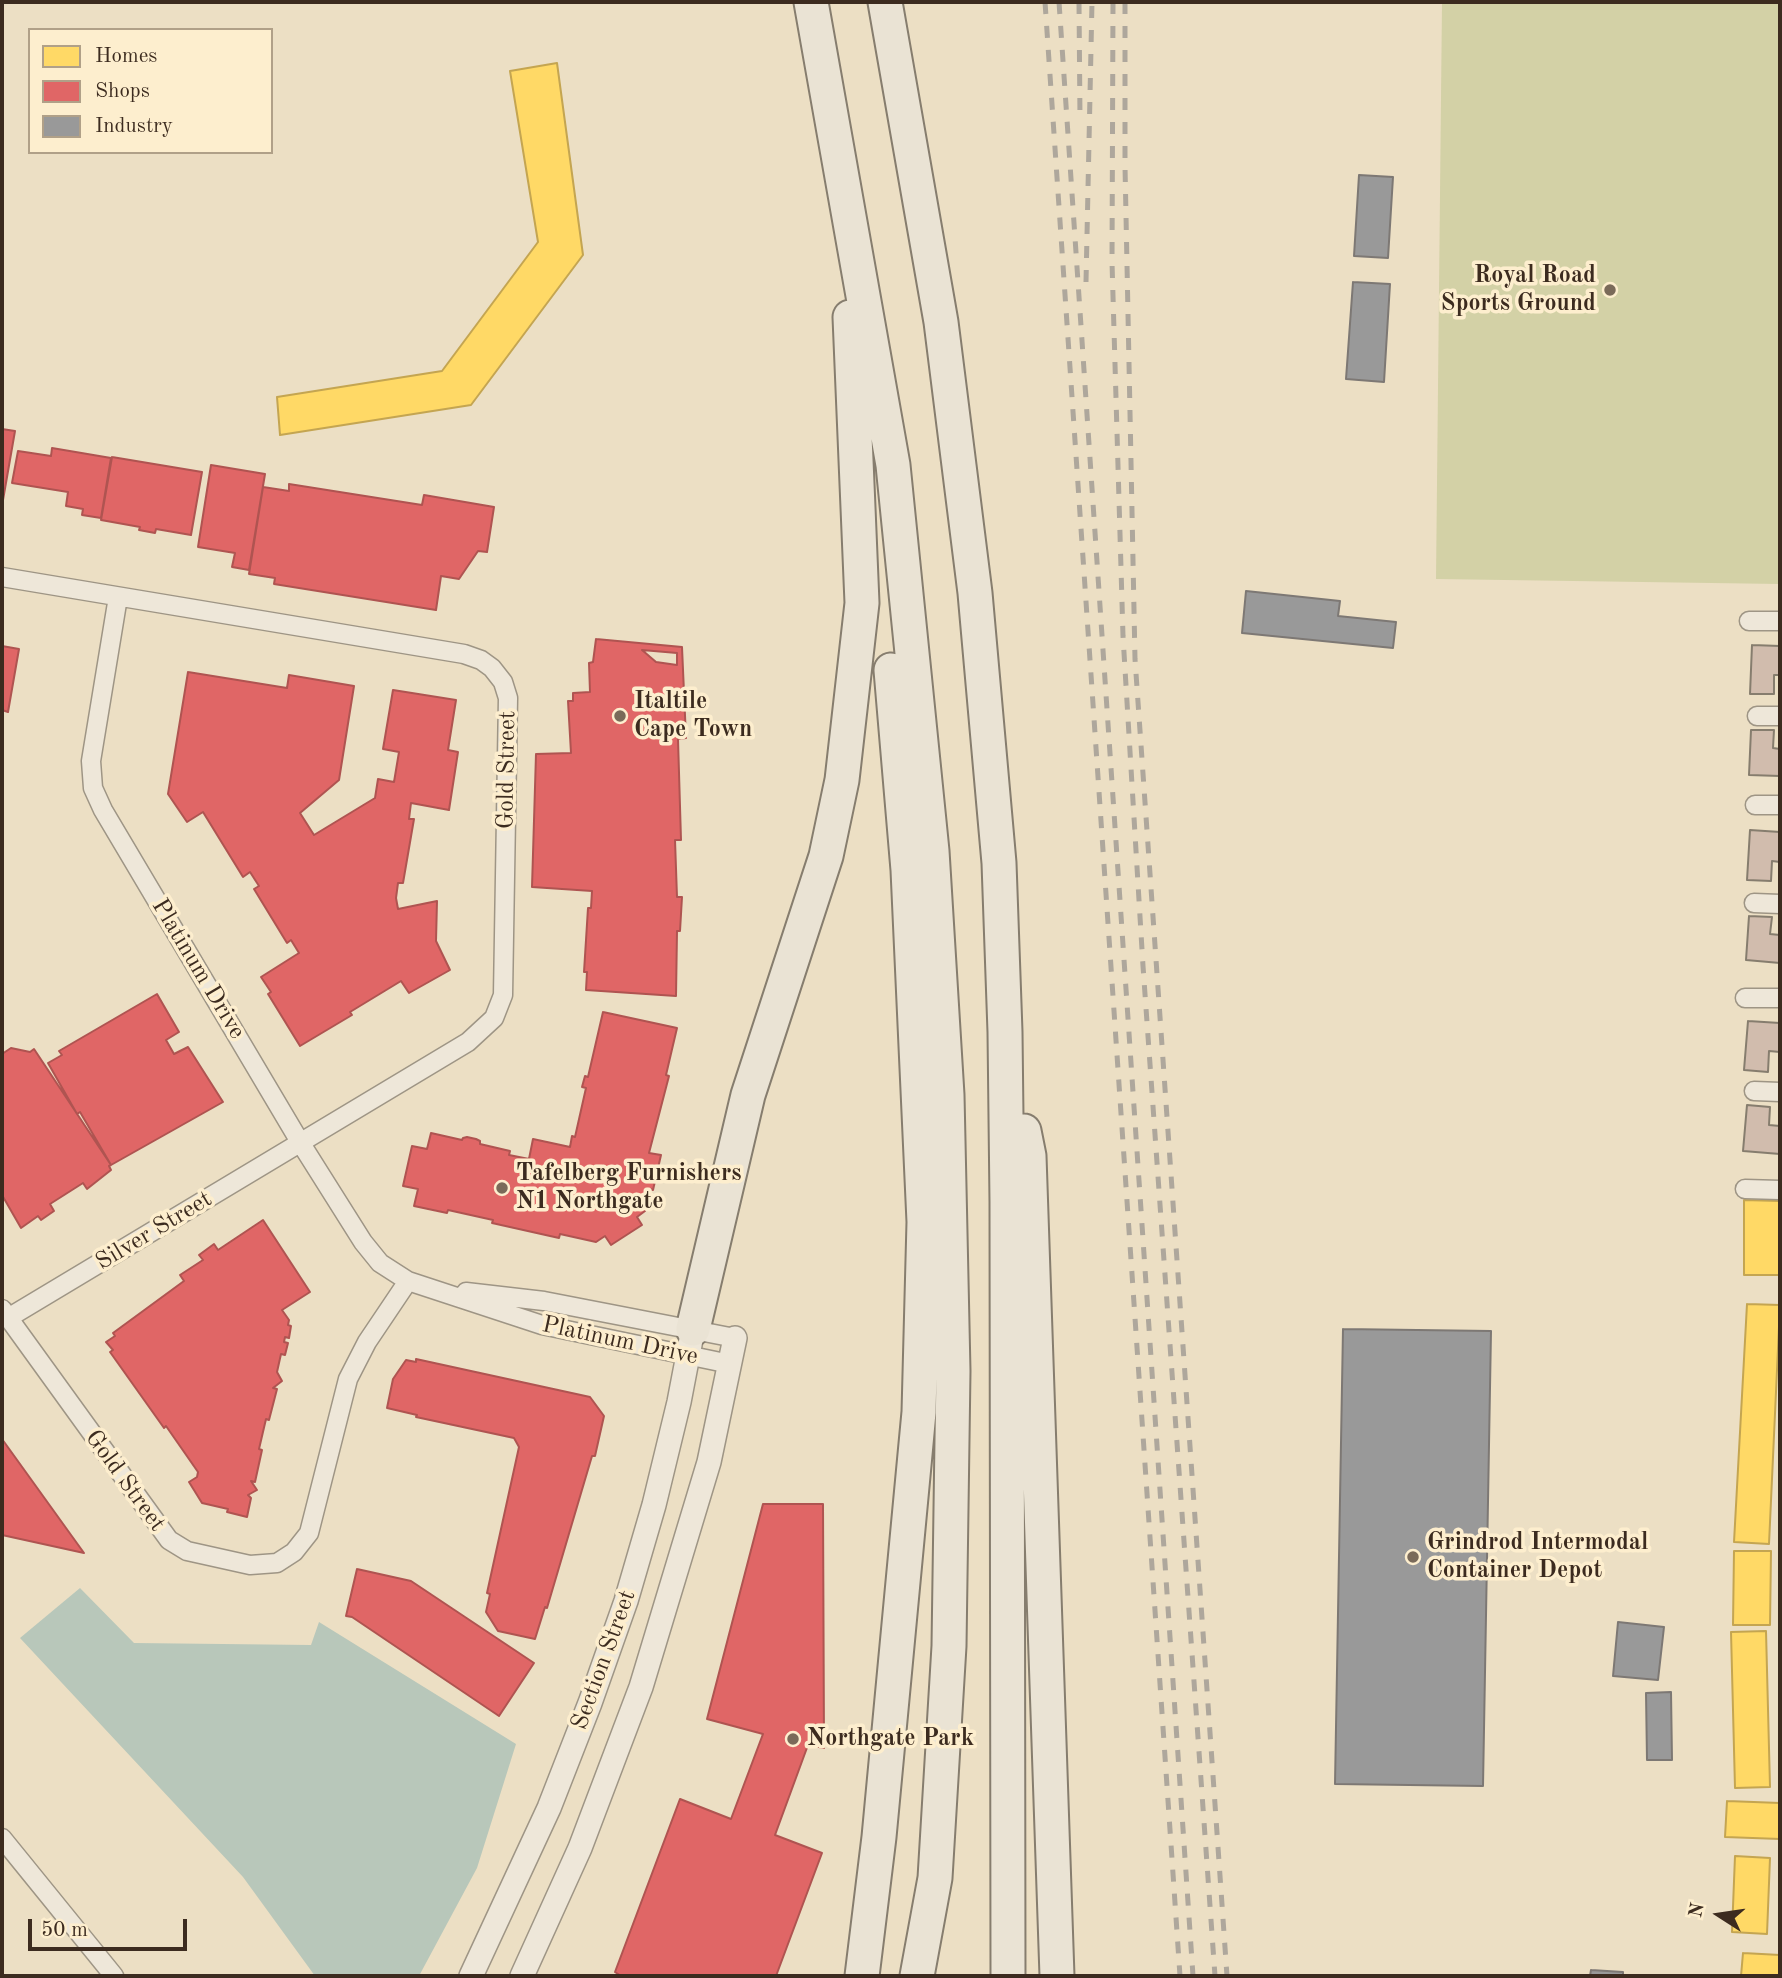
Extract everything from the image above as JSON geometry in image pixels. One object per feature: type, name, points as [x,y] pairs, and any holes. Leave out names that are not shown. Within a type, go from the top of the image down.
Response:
[{"type":"highway","points":[[811,2],[893,465],[932,852],[947,1095],[953,1371],[949,1646],[935,1878],[917,1976]]},
{"type":"highway","points":[[886,2],[941,322],[973,573],[999,863],[1005,1032],[1008,1976]]},
{"type":"highway","points":[[690,1342],[748,1095],[826,856],[842,780],[862,603],[844,185]]},
{"type":"highway","points":[[862,1976],[879,1837],[919,1412],[924,1222],[908,870],[887,621],[893,465]]},
{"type":"highway","points":[[1005,1032],[1029,1156],[1057,1976]]},
{"type":"highway","points":[[1055,1916],[1066,1976]]},
{"type":"street","name":"Gold Street","points":[[2,578],[464,654],[481,660],[503,681],[508,698],[503,995],[494,1017],[468,1042],[299,1142]]},
{"type":"street","name":"Platinum Drive","points":[[118,597],[90,761],[93,788],[103,810],[299,1142],[363,1242],[380,1263],[408,1281],[542,1325],[690,1342],[735,1338]]},
{"type":"street","points":[[1749,621],[1780,621]]},
{"type":"street","points":[[1757,716],[1780,716]]},
{"type":"street","points":[[1755,805],[1780,805]]},
{"type":"street","points":[[1754,903],[1780,904]]},
{"type":"street","points":[[1745,998],[1780,998]]},
{"type":"street","points":[[1754,1091],[1780,1092]]},
{"type":"street","name":"Silver Street","points":[[5,1314],[175,1219],[299,1142]]},
{"type":"street","points":[[1745,1189],[1780,1190]]},
{"type":"street","name":"Gold Street","points":[[5,1314],[169,1540],[187,1551],[250,1566],[277,1563],[294,1552],[309,1533],[348,1379],[367,1342],[408,1281]]},
{"type":"street","name":"Platinum Drive","points":[[431,1288],[544,1301],[690,1342],[730,1364]]},
{"type":"street","name":"Section Street","points":[[522,1976],[580,1848],[641,1687],[709,1462],[735,1338]]},
{"type":"street","name":"Section Street","points":[[471,1976],[549,1808],[626,1601],[654,1505],[690,1342]]},
{"type":"street","points":[[2,1839],[114,1976]]},
{"type":"shaded area","name":"Royal Road Sports Ground","points":[[1442,2],[1780,2],[1780,584],[1436,579]]},
{"type":"shaded area","points":[[80,1588],[134,1643],[311,1645],[319,1622],[516,1744],[477,1868],[419,1976],[315,1976],[243,1877],[20,1638]]},
{"type":"building: Homes","points":[[557,63],[583,255],[471,405],[280,435],[277,397],[442,371],[538,242],[510,71]]},
{"type":"building: Homes","points":[[1744,1200],[1779,1201],[1779,1275],[1744,1275]]},
{"type":"building: Homes","points":[[1747,1304],[1780,1305],[1769,1544],[1734,1542]]},
{"type":"building: Homes","points":[[1734,1551],[1771,1551],[1770,1625],[1733,1625]]},
{"type":"building: Homes","points":[[1766,1631],[1770,1787],[1735,1788],[1731,1632]]},
{"type":"building: Homes","points":[[1727,1801],[1780,1803],[1780,1839],[1725,1837]]},
{"type":"building: Homes","points":[[1735,1856],[1770,1858],[1767,1934],[1732,1932]]},
{"type":"building: Homes","points":[[1743,1953],[1780,1955],[1780,1976],[1741,1976]]},
{"type":"building: Shops","points":[[2,429],[15,431],[3,500],[2,499]]},
{"type":"building: Shops","points":[[52,448],[111,458],[101,518],[82,515],[83,509],[66,506],[68,492],[12,483],[18,451],[51,456]]},
{"type":"building: Shops","points":[[112,457],[202,472],[191,535],[156,529],[155,533],[139,530],[140,527],[101,520]]},
{"type":"building: Shops","points":[[211,465],[265,474],[249,570],[232,567],[235,553],[198,547]]},
{"type":"building: Shops","points":[[289,484],[422,505],[424,495],[494,507],[487,552],[478,551],[459,579],[441,576],[436,610],[274,584],[275,578],[249,574],[263,487],[289,491]]},
{"type":"building: Shops","points":[[596,639],[682,647],[686,738],[678,739],[681,840],[675,840],[677,897],[682,897],[680,931],[677,931],[676,996],[586,990],[587,972],[584,972],[588,908],[591,908],[592,891],[532,887],[536,754],[571,753],[568,701],[573,701],[573,693],[590,692],[589,663],[593,662]],"holes":[[[642,650],[677,653],[677,665],[656,662]]]},
{"type":"building: Shops","points":[[2,646],[19,649],[8,712],[2,710]]},
{"type":"building: Shops","points":[[188,672],[287,688],[289,675],[354,686],[339,780],[300,813],[314,835],[375,798],[378,779],[394,782],[399,752],[383,749],[393,690],[456,700],[448,750],[458,752],[449,810],[411,803],[409,819],[414,819],[403,883],[398,883],[396,898],[398,909],[437,901],[436,941],[450,970],[409,993],[401,981],[300,1046],[268,994],[271,992],[261,977],[299,953],[291,940],[287,943],[254,889],[259,886],[250,872],[243,877],[203,812],[187,822],[168,794]]},
{"type":"building: Shops","points":[[157,994],[179,1032],[166,1040],[174,1054],[188,1047],[223,1102],[111,1165],[80,1112],[77,1114],[48,1063],[62,1055],[59,1051]]},
{"type":"building: Shops","points":[[603,1012],[677,1028],[666,1075],[669,1076],[649,1153],[661,1155],[645,1211],[637,1217],[642,1225],[611,1245],[605,1236],[596,1242],[560,1234],[559,1238],[448,1210],[447,1213],[414,1206],[418,1189],[403,1186],[412,1146],[427,1149],[431,1133],[462,1140],[467,1137],[476,1139],[480,1144],[510,1151],[509,1155],[529,1159],[533,1139],[570,1147],[572,1136],[575,1137],[586,1088],[582,1087],[585,1076],[588,1077]]},
{"type":"building: Shops","points":[[11,1048],[30,1052],[34,1049],[111,1165],[111,1170],[87,1189],[83,1183],[50,1204],[54,1211],[41,1220],[38,1216],[21,1228],[2,1195],[2,1054]]},
{"type":"building: Shops","points":[[263,1220],[310,1292],[282,1310],[289,1320],[288,1325],[291,1326],[289,1338],[285,1337],[284,1342],[288,1343],[285,1355],[281,1354],[277,1372],[282,1381],[273,1388],[277,1389],[269,1420],[266,1419],[255,1482],[251,1481],[257,1490],[248,1495],[251,1498],[247,1517],[202,1503],[189,1482],[197,1477],[198,1472],[110,1352],[113,1350],[106,1342],[115,1336],[113,1333],[184,1281],[180,1275],[203,1260],[199,1255],[214,1244],[218,1250]]},
{"type":"building: Shops","points":[[416,1359],[590,1397],[604,1416],[595,1456],[592,1456],[547,1608],[545,1607],[535,1639],[498,1631],[486,1612],[490,1594],[487,1593],[519,1447],[514,1438],[387,1408],[393,1379],[406,1360],[416,1362]]},
{"type":"building: Shops","points":[[2,1439],[84,1553],[2,1535]]},
{"type":"building: Shops","name":"Northgate Park","points":[[763,1504],[823,1504],[824,1748],[808,1745],[775,1835],[822,1853],[776,1976],[621,1976],[615,1972],[680,1799],[731,1819],[763,1734],[707,1719]]},
{"type":"building: Shops","points":[[357,1569],[411,1581],[534,1663],[499,1716],[352,1617],[346,1616]]},
{"type":"building: Industry","points":[[1359,175],[1393,177],[1388,258],[1354,256]]},
{"type":"building: Industry","points":[[1353,282],[1390,284],[1384,382],[1346,379]]},
{"type":"building: Industry","points":[[1246,591],[1340,601],[1338,616],[1396,622],[1393,648],[1242,633]]},
{"type":"building: Industry","name":"Grindrod Intermodal Container Depot","points":[[1343,1329],[1491,1331],[1483,1786],[1335,1784]]},
{"type":"building: Industry","points":[[1618,1622],[1664,1627],[1658,1680],[1613,1676]]},
{"type":"building: Industry","points":[[1671,1692],[1672,1760],[1647,1760],[1646,1693]]},
{"type":"building: Industry","points":[[1591,1970],[1623,1972],[1623,1976],[1590,1976]]},
{"type":"building: Other","points":[[1752,645],[1780,646],[1780,675],[1774,675],[1774,694],[1750,694]]},
{"type":"building: Other","points":[[1751,730],[1774,730],[1773,748],[1780,749],[1780,776],[1749,775]]},
{"type":"building: Other","points":[[1750,830],[1780,832],[1780,862],[1772,861],[1771,881],[1747,880]]},
{"type":"building: Other","points":[[1749,916],[1772,917],[1770,934],[1780,935],[1780,963],[1746,960]]},
{"type":"building: Other","points":[[1748,1021],[1780,1023],[1780,1052],[1769,1051],[1768,1072],[1744,1070]]},
{"type":"building: Other","points":[[1747,1105],[1770,1107],[1769,1125],[1780,1126],[1780,1154],[1743,1151]]},
{"type":"railway","points":[[1045,2],[1180,1976]]},
{"type":"railway","points":[[1059,2],[1193,1976]]},
{"type":"railway","points":[[1079,2],[1080,118]]},
{"type":"railway","points":[[1086,282],[1092,2]]},
{"type":"railway","points":[[1113,2],[1112,262],[1123,636],[1143,966],[1215,1976]]},
{"type":"railway","points":[[1125,2],[1125,166],[1135,659],[1227,1976]]},
{"type":"place","name":"Royal Road Sports Ground","points":[[1610,290]]},
{"type":"place","name":"Italtile Cape Town","points":[[620,716]]},
{"type":"place","name":"Tafelberg Furnishers N1 Northgate","points":[[502,1188]]},
{"type":"place","name":"Grindrod Intermodal Container Depot","points":[[1413,1557]]},
{"type":"place","name":"Northgate Park","points":[[793,1739]]}]
